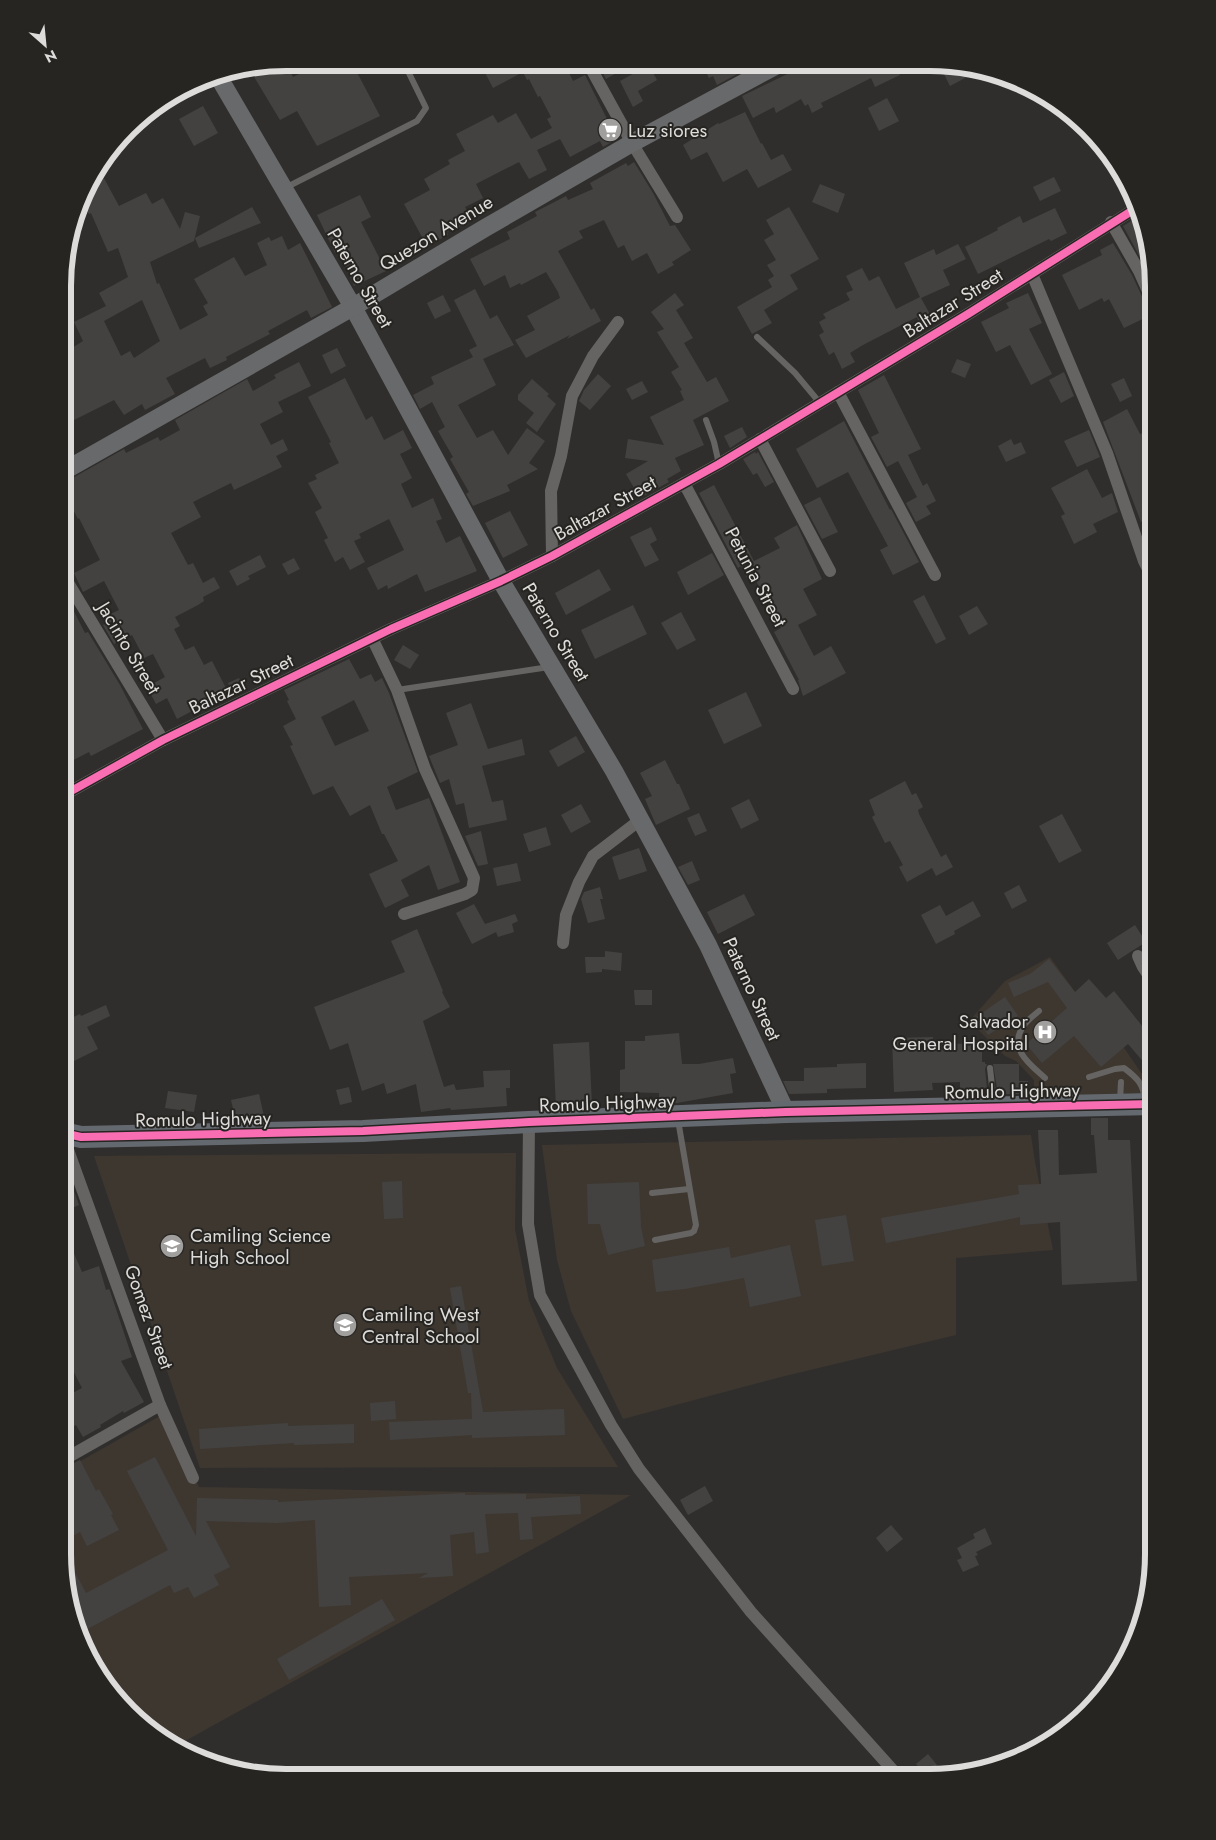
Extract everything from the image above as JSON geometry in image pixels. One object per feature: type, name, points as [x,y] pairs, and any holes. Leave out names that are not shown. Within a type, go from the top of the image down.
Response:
[{"type":"highway","name":"Romulo Highway","points":[[71,1135],[124,1137],[363,1131],[529,1122],[786,1112],[1145,1104]]},
{"type":"street","points":[[592,71],[632,143],[677,217]]},
{"type":"street","name":"Quezon Avenue","points":[[71,467],[353,307],[632,143],[766,71]]},
{"type":"street","name":"Paterno Street","points":[[221,82],[353,307],[501,581],[614,771],[708,945],[786,1112]]},
{"type":"street","name":"Baltazar Street","points":[[71,791],[163,740],[372,638],[501,581],[552,556],[719,464],[1032,274],[1130,210]]},
{"type":"street","points":[[1111,222],[1145,282]]},
{"type":"street","points":[[1032,274],[1107,453],[1145,563]]},
{"type":"street","points":[[552,556],[551,491],[561,456],[572,396],[593,356],[618,322]]},
{"type":"street","points":[[838,392],[935,575]]},
{"type":"street","points":[[760,439],[830,571]]},
{"type":"street","name":"Petunia Street","points":[[684,483],[793,689]]},
{"type":"street","name":"Jacinto Street","points":[[71,588],[163,740]]},
{"type":"street","points":[[372,638],[397,690],[425,769],[474,878],[472,890],[465,894],[404,914]]},
{"type":"street","points":[[563,943],[566,915],[579,882],[593,856],[640,820]]},
{"type":"street","points":[[1138,956],[1145,970]]},
{"type":"street","points":[[529,1122],[528,1224],[540,1295],[611,1425],[639,1469],[751,1612],[892,1769]]},
{"type":"street","name":"Gomez Street","points":[[71,1156],[160,1405],[193,1478]]},
{"type":"street","points":[[71,1455],[160,1405]]},
{"type":"lane","points":[[284,188],[417,121],[426,108],[408,71]]},
{"type":"lane","points":[[757,337],[795,374],[820,403]]},
{"type":"lane","points":[[706,420],[719,464]]},
{"type":"lane","points":[[397,690],[552,666]]},
{"type":"lane","points":[[1039,1011],[1022,1028],[1016,1041],[1018,1049],[1026,1060],[1045,1078]]},
{"type":"lane","points":[[990,1068],[995,1107]]},
{"type":"lane","points":[[1089,1077],[1115,1068],[1124,1068],[1139,1080],[1145,1095]]},
{"type":"lane","points":[[1120,1105],[1121,1082]]},
{"type":"lane","points":[[656,1240],[694,1231],[696,1225],[678,1116]]},
{"type":"lane","points":[[652,1193],[689,1189]]},
{"type":"shaded area","name":"Salvador General Hospital","points":[[1050,957],[1076,993],[1120,1042],[1145,1078],[1145,1095],[1034,1099],[1034,1080],[1016,1061],[1005,1056],[969,1021],[1005,981]]},
{"type":"shaded area","points":[[1031,1135],[1053,1250],[956,1258],[956,1335],[781,1377],[623,1419],[571,1311],[557,1260],[542,1145]]},
{"type":"shaded area","name":"Camiling West Central School","points":[[516,1153],[515,1229],[529,1301],[557,1368],[618,1467],[200,1468],[94,1156]]},
{"type":"shaded area","points":[[167,1412],[199,1487],[631,1495],[183,1742],[167,1733],[134,1706],[107,1673],[93,1649],[79,1610],[73,1582],[71,1554],[71,1466]]},
{"type":"building","points":[[290,71],[293,77],[305,71],[356,71],[380,116],[317,146],[297,111],[280,120],[252,74]]},
{"type":"building","points":[[484,71],[568,71],[573,81],[585,75],[617,139],[603,147],[600,141],[570,157],[560,139],[537,150],[547,170],[529,179],[519,162],[476,184],[483,198],[465,207],[472,221],[447,232],[448,235],[427,246],[404,204],[430,190],[424,179],[450,164],[448,160],[465,151],[456,134],[493,115],[498,123],[516,113],[531,139],[552,128],[547,119],[551,117],[540,96],[538,97],[529,79],[527,80],[523,72],[493,88]]},
{"type":"building","points":[[602,71],[620,71],[606,79]]},
{"type":"building","points":[[638,71],[652,71],[657,80],[638,91],[643,101],[633,107],[620,81]]},
{"type":"building","points":[[706,71],[743,71],[717,85],[713,76],[709,78]]},
{"type":"building","points":[[794,71],[809,71],[810,73],[814,71],[898,71],[900,75],[875,87],[871,78],[821,103],[823,107],[812,113],[808,104],[805,106],[801,99],[776,113],[774,107],[753,118],[742,96]]},
{"type":"building","points":[[943,72],[968,74],[969,76],[950,86]]},
{"type":"building","points":[[887,98],[899,121],[879,131],[868,108]]},
{"type":"building","points":[[203,106],[218,133],[194,146],[179,119]]},
{"type":"building","points":[[745,112],[771,160],[783,154],[792,170],[758,188],[747,169],[723,182],[707,152],[691,160],[683,145],[718,123]]},
{"type":"building","points":[[634,162],[670,226],[675,225],[691,250],[672,262],[674,265],[658,274],[647,253],[632,261],[624,245],[618,248],[604,220],[579,231],[583,238],[558,251],[591,310],[594,308],[601,321],[526,358],[515,340],[535,330],[527,316],[560,298],[558,292],[546,272],[521,285],[520,283],[510,288],[505,275],[484,286],[470,259],[510,239],[507,232],[537,216],[535,212],[566,196],[568,200],[593,189],[590,183],[626,163],[628,166]]},
{"type":"building","points":[[102,175],[119,206],[146,193],[152,204],[163,198],[180,229],[185,212],[200,216],[194,241],[150,262],[157,284],[159,283],[180,330],[208,315],[203,306],[208,303],[194,279],[234,257],[245,276],[267,265],[257,243],[269,237],[271,241],[282,236],[288,250],[300,243],[332,307],[311,318],[307,310],[268,331],[270,334],[226,357],[227,360],[210,368],[205,358],[166,378],[175,394],[145,410],[142,404],[124,415],[114,400],[71,422],[71,349],[83,341],[74,322],[106,306],[99,293],[128,277],[118,248],[108,252],[91,213],[89,214],[86,209],[93,191],[96,189]],"holes":[[[142,300],[160,341],[134,358],[130,351],[121,356],[104,321]]]},
{"type":"building","points":[[1054,177],[1061,191],[1040,201],[1033,187]]},
{"type":"building","points":[[820,184],[845,194],[838,213],[812,202]]},
{"type":"building","points":[[360,195],[371,217],[361,222],[386,271],[354,286],[339,251],[335,253],[317,215]]},
{"type":"building","points":[[252,207],[261,223],[199,248],[195,238]]},
{"type":"building","points":[[789,207],[819,259],[790,275],[798,289],[764,310],[772,323],[752,334],[737,307],[772,287],[768,280],[774,276],[767,265],[776,260],[764,240],[774,234],[766,220]]},
{"type":"building","points":[[1055,208],[1067,233],[1051,241],[1049,239],[978,274],[965,247],[1020,216],[1023,223]]},
{"type":"building","points":[[1134,219],[1141,244],[1143,263],[1123,226]]},
{"type":"building","points":[[1113,243],[1132,275],[1145,303],[1145,318],[1124,328],[1109,299],[1104,302],[1102,298],[1079,310],[1062,275],[1102,255],[1100,250]]},
{"type":"building","points":[[958,244],[966,259],[943,270],[950,285],[921,298],[931,316],[919,322],[917,317],[863,345],[850,353],[855,362],[842,369],[834,352],[829,355],[819,335],[824,332],[819,322],[826,318],[823,314],[850,300],[846,293],[853,290],[846,276],[862,268],[869,281],[879,276],[896,309],[920,297],[904,263],[934,249],[936,255]]},
{"type":"building","points":[[475,289],[490,319],[497,315],[514,345],[483,359],[496,385],[458,405],[477,438],[493,430],[508,455],[527,428],[545,441],[529,463],[538,469],[507,485],[510,491],[473,506],[466,494],[469,492],[450,459],[453,457],[438,431],[445,427],[432,402],[420,409],[413,395],[434,384],[431,377],[473,357],[469,350],[477,346],[454,300]]},
{"type":"building","points":[[675,293],[684,305],[676,310],[693,338],[684,343],[707,382],[716,377],[729,401],[693,420],[704,445],[675,458],[681,471],[667,479],[669,482],[640,498],[626,474],[648,461],[625,458],[628,439],[664,445],[650,417],[684,400],[680,391],[682,390],[671,372],[679,367],[657,332],[664,329],[651,312]]},
{"type":"building","points":[[1028,293],[1042,323],[1029,329],[1052,374],[1031,385],[1010,345],[996,352],[981,322],[1009,308],[1006,303]]},
{"type":"building","points":[[443,295],[451,311],[435,319],[427,303]]},
{"type":"building","points":[[337,348],[346,366],[331,374],[322,355]]},
{"type":"building","points":[[957,359],[971,364],[965,378],[951,372]]},
{"type":"building","points":[[299,362],[311,386],[278,402],[283,412],[260,424],[271,445],[283,439],[288,450],[276,456],[282,467],[234,490],[231,483],[193,502],[201,517],[171,533],[188,565],[193,563],[203,583],[214,577],[220,588],[203,597],[204,601],[198,605],[175,617],[180,626],[174,629],[185,650],[194,646],[204,665],[212,661],[228,692],[177,719],[167,698],[156,704],[147,687],[165,677],[153,654],[144,658],[132,635],[114,644],[103,625],[107,623],[104,617],[119,610],[104,581],[83,592],[74,573],[100,560],[71,506],[71,479],[124,449],[126,453],[158,437],[160,441],[180,430],[175,420],[247,379],[253,391],[276,378],[274,375]]},
{"type":"building","points":[[1064,372],[1074,396],[1061,403],[1049,380]]},
{"type":"building","points":[[598,374],[611,386],[590,410],[579,401],[584,390]]},
{"type":"building","points":[[884,375],[921,449],[908,455],[923,486],[927,483],[936,501],[926,506],[931,514],[916,522],[906,503],[917,497],[898,461],[887,467],[871,437],[879,433],[858,390]]},
{"type":"building","points":[[345,378],[366,420],[372,416],[384,440],[403,430],[412,448],[400,454],[412,478],[401,484],[412,508],[433,498],[442,519],[436,521],[446,543],[460,536],[477,571],[425,592],[417,574],[388,589],[387,585],[378,590],[367,568],[404,550],[389,519],[359,534],[361,538],[354,541],[365,562],[350,570],[343,557],[335,562],[324,540],[328,538],[315,512],[322,508],[308,483],[317,479],[315,475],[339,463],[329,443],[331,442],[308,397]]},
{"type":"building","points":[[1124,378],[1132,396],[1120,402],[1111,384]]},
{"type":"building","points":[[532,379],[549,394],[547,396],[556,404],[537,432],[526,423],[534,413],[518,400],[518,395]]},
{"type":"building","points":[[642,381],[648,392],[632,400],[626,389]]},
{"type":"building","points":[[1127,409],[1140,434],[1143,433],[1145,437],[1145,520],[1141,522],[1103,422]]},
{"type":"building","points":[[844,421],[919,562],[893,575],[880,550],[888,546],[848,472],[817,488],[796,449]]},
{"type":"building","points":[[742,427],[747,437],[730,448],[724,436]]},
{"type":"building","points":[[1089,430],[1100,457],[1077,467],[1064,441]]},
{"type":"building","points":[[1011,439],[1014,445],[1021,442],[1026,453],[1006,462],[998,446]]},
{"type":"building","points":[[755,452],[756,454],[758,452],[774,482],[765,487],[757,473],[753,475],[743,459]]},
{"type":"building","points":[[1087,469],[1102,498],[1112,493],[1118,512],[1093,524],[1097,532],[1074,544],[1061,516],[1065,514],[1051,488]]},
{"type":"building","points":[[714,485],[754,561],[780,548],[774,538],[797,525],[822,579],[803,589],[817,615],[798,625],[814,656],[831,646],[846,673],[803,696],[799,680],[774,632],[781,628],[754,577],[748,580],[741,566],[738,568],[699,493]]},
{"type":"building","points":[[820,497],[838,532],[822,539],[804,505]]},
{"type":"building","points":[[510,511],[528,545],[503,558],[485,523]]},
{"type":"building","points":[[651,527],[657,540],[650,544],[659,560],[645,567],[630,537]]},
{"type":"building","points":[[712,553],[724,575],[688,595],[677,572]]},
{"type":"building","points":[[260,555],[266,567],[248,576],[250,579],[237,586],[229,571]]},
{"type":"building","points":[[294,558],[300,569],[288,575],[282,564]]},
{"type":"building","points":[[599,569],[611,590],[566,615],[555,593]]},
{"type":"building","points":[[924,595],[946,639],[936,644],[913,601]]},
{"type":"building","points":[[633,605],[647,634],[595,659],[581,630]]},
{"type":"building","points":[[71,606],[85,633],[88,632],[120,685],[143,729],[91,756],[89,752],[71,761],[71,716],[73,715],[71,711]]},
{"type":"building","points":[[977,606],[988,624],[969,635],[959,616]]},
{"type":"building","points":[[681,612],[696,640],[677,650],[661,623]]},
{"type":"building","points":[[403,645],[419,655],[410,669],[394,660]]},
{"type":"building","points":[[349,659],[360,679],[371,674],[375,682],[382,678],[418,772],[387,787],[396,810],[429,798],[460,882],[438,890],[429,865],[401,880],[409,896],[385,908],[369,874],[398,861],[384,834],[382,834],[370,805],[350,816],[333,786],[313,795],[290,746],[293,745],[283,726],[296,719],[284,690]],"holes":[[[354,700],[369,731],[335,746],[321,717]]]},
{"type":"building","points":[[239,678],[244,689],[233,694],[228,683]]},
{"type":"building","points":[[746,692],[762,726],[724,744],[708,710]]},
{"type":"building","points":[[471,703],[488,749],[522,739],[525,755],[482,766],[492,802],[503,800],[507,820],[469,828],[464,803],[456,805],[449,779],[440,783],[429,756],[458,745],[446,713]]},
{"type":"building","points":[[576,736],[585,752],[558,767],[549,751]]},
{"type":"building","points":[[665,760],[677,784],[679,784],[690,809],[656,825],[645,799],[652,796],[640,773]]},
{"type":"building","points":[[905,781],[912,795],[916,793],[923,807],[918,810],[919,814],[941,857],[946,854],[953,867],[936,876],[932,868],[907,882],[899,867],[903,865],[890,841],[885,843],[872,817],[875,815],[869,800]]},
{"type":"building","points":[[749,799],[759,820],[741,829],[731,808]]},
{"type":"building","points":[[581,804],[591,822],[571,833],[561,815]]},
{"type":"building","points":[[699,813],[707,831],[695,836],[687,818]]},
{"type":"building","points":[[1062,814],[1082,851],[1059,863],[1039,826]]},
{"type":"building","points":[[546,827],[551,845],[529,852],[523,834]]},
{"type":"building","points":[[481,831],[488,864],[478,866],[465,836]]},
{"type":"building","points":[[639,848],[647,871],[619,880],[612,857]]},
{"type":"building","points":[[692,861],[700,880],[688,885],[678,867]]},
{"type":"building","points":[[517,863],[521,881],[497,886],[493,868]]},
{"type":"building","points":[[1019,885],[1027,901],[1012,909],[1004,893]]},
{"type":"building","points":[[600,887],[603,899],[600,899],[605,919],[588,923],[581,899],[584,892]]},
{"type":"building","points":[[744,894],[755,915],[718,934],[707,912]]},
{"type":"building","points":[[973,901],[981,916],[954,931],[955,934],[936,944],[921,915],[940,905],[946,916]]},
{"type":"building","points":[[474,904],[485,924],[515,914],[518,921],[512,924],[514,932],[498,937],[496,932],[472,944],[456,913]]},
{"type":"building","points":[[1135,925],[1145,940],[1145,943],[1118,960],[1107,943]]},
{"type":"building","points":[[417,929],[442,992],[450,1007],[423,1021],[444,1087],[454,1084],[456,1090],[484,1087],[483,1071],[510,1070],[510,1088],[506,1088],[507,1106],[451,1110],[450,1108],[421,1112],[416,1084],[387,1094],[384,1083],[362,1091],[348,1043],[330,1050],[314,1007],[405,972],[391,941]]},
{"type":"building","points":[[605,951],[622,953],[621,971],[602,969],[602,972],[586,973],[585,957],[605,957]]},
{"type":"building","points":[[1049,959],[1075,992],[1089,979],[1106,998],[1114,991],[1143,1027],[1145,1025],[1145,1064],[1128,1044],[1101,1067],[1074,1036],[1042,1063],[1026,1044],[1067,1008],[1048,982],[1014,997],[1008,983],[1030,974]]},
{"type":"building","points":[[634,990],[652,990],[652,1005],[635,1005]]},
{"type":"building","points":[[1005,997],[1018,1016],[988,1035],[976,1017]]},
{"type":"building","points":[[106,1005],[110,1016],[87,1027],[98,1049],[71,1062],[71,1018],[80,1014],[81,1016]]},
{"type":"building","points":[[679,1033],[682,1064],[699,1064],[733,1058],[736,1073],[730,1074],[733,1093],[677,1103],[659,1104],[659,1093],[620,1092],[620,1070],[625,1069],[625,1041],[645,1041],[645,1036]]},
{"type":"building","points":[[933,1037],[933,1042],[953,1041],[953,1044],[982,1043],[982,1062],[987,1064],[985,1069],[987,1088],[960,1089],[960,1082],[932,1083],[933,1090],[894,1092],[892,1038]]},
{"type":"building","points":[[589,1042],[592,1106],[556,1108],[553,1044]]},
{"type":"building","points":[[866,1063],[866,1088],[827,1089],[827,1093],[789,1094],[783,1081],[804,1081],[804,1068],[837,1067],[837,1064]]},
{"type":"building","points":[[993,1064],[1019,1064],[1019,1081],[1028,1081],[1028,1094],[1001,1094],[1001,1088],[997,1088]]},
{"type":"building","points":[[349,1087],[352,1102],[340,1105],[336,1090]]},
{"type":"building","points":[[168,1091],[197,1095],[194,1112],[165,1108]]},
{"type":"building","points":[[259,1094],[264,1116],[236,1121],[231,1100]]},
{"type":"building","points":[[1091,1118],[1108,1118],[1108,1140],[1130,1140],[1137,1281],[1062,1285],[1060,1222],[1020,1225],[1020,1217],[886,1243],[881,1218],[1019,1194],[1018,1185],[1041,1184],[1038,1130],[1058,1130],[1059,1175],[1097,1173],[1094,1135],[1091,1135]]},
{"type":"building","points":[[402,1181],[403,1218],[384,1219],[382,1182]]},
{"type":"building","points":[[639,1182],[641,1227],[645,1246],[608,1255],[600,1224],[588,1224],[587,1184]]},
{"type":"building","points":[[74,1191],[79,1205],[71,1209],[71,1192]]},
{"type":"building","points":[[846,1215],[854,1261],[822,1266],[815,1220]]},
{"type":"building","points":[[790,1245],[801,1296],[750,1307],[744,1278],[685,1289],[656,1292],[652,1260],[729,1247],[731,1258]]},
{"type":"building","points":[[71,1247],[82,1272],[99,1266],[106,1290],[109,1289],[110,1291],[132,1357],[121,1361],[144,1402],[124,1413],[123,1411],[83,1437],[76,1425],[71,1428],[71,1394],[82,1388],[71,1367]]},
{"type":"building","points":[[461,1286],[483,1412],[564,1409],[565,1435],[472,1438],[472,1435],[390,1440],[389,1422],[472,1419],[471,1393],[468,1393],[450,1288]]},
{"type":"building","points":[[395,1401],[396,1419],[371,1421],[370,1403]]},
{"type":"building","points":[[288,1423],[288,1426],[354,1424],[354,1443],[294,1445],[294,1443],[200,1449],[199,1429]]},
{"type":"building","points":[[155,1457],[196,1536],[197,1498],[278,1500],[278,1502],[465,1493],[465,1495],[526,1494],[526,1499],[580,1496],[581,1514],[531,1517],[533,1539],[520,1540],[518,1513],[485,1514],[489,1552],[476,1554],[474,1532],[450,1535],[453,1576],[419,1578],[428,1573],[349,1577],[351,1605],[319,1607],[315,1520],[277,1523],[206,1521],[230,1567],[214,1575],[219,1585],[194,1598],[188,1587],[174,1593],[170,1585],[86,1630],[75,1596],[72,1566],[86,1593],[168,1550],[127,1471]]},
{"type":"building","points":[[80,1460],[96,1491],[99,1489],[113,1514],[111,1515],[119,1530],[87,1546],[80,1532],[71,1537],[71,1490],[74,1488],[71,1482],[71,1464]]},
{"type":"building","points":[[705,1486],[713,1501],[688,1515],[680,1500]]},
{"type":"building","points":[[891,1525],[903,1539],[887,1552],[876,1538]]},
{"type":"building","points":[[985,1528],[992,1544],[976,1552],[978,1555],[975,1556],[979,1565],[963,1572],[957,1560],[962,1558],[957,1548],[975,1538],[973,1534]]},
{"type":"building","points":[[382,1599],[395,1620],[289,1680],[277,1659]]},
{"type":"building","points":[[928,1754],[937,1765],[932,1769],[920,1769],[916,1764]]},
{"type":"cycle path","points":[[71,791],[163,740],[391,629],[501,581],[552,556],[719,464],[968,314],[1131,211]]},
{"type":"cycle path","points":[[71,1135],[81,1137],[363,1131],[529,1122],[786,1112],[1145,1104]]},
{"type":"place","name":"Luz siores","points":[[610,130]]},
{"type":"place","name":"Salvador General Hospital","points":[[1045,1032]]},
{"type":"place","name":"Camiling Science High School","points":[[172,1246]]},
{"type":"place","name":"Camiling West Central School","points":[[345,1325]]}]
